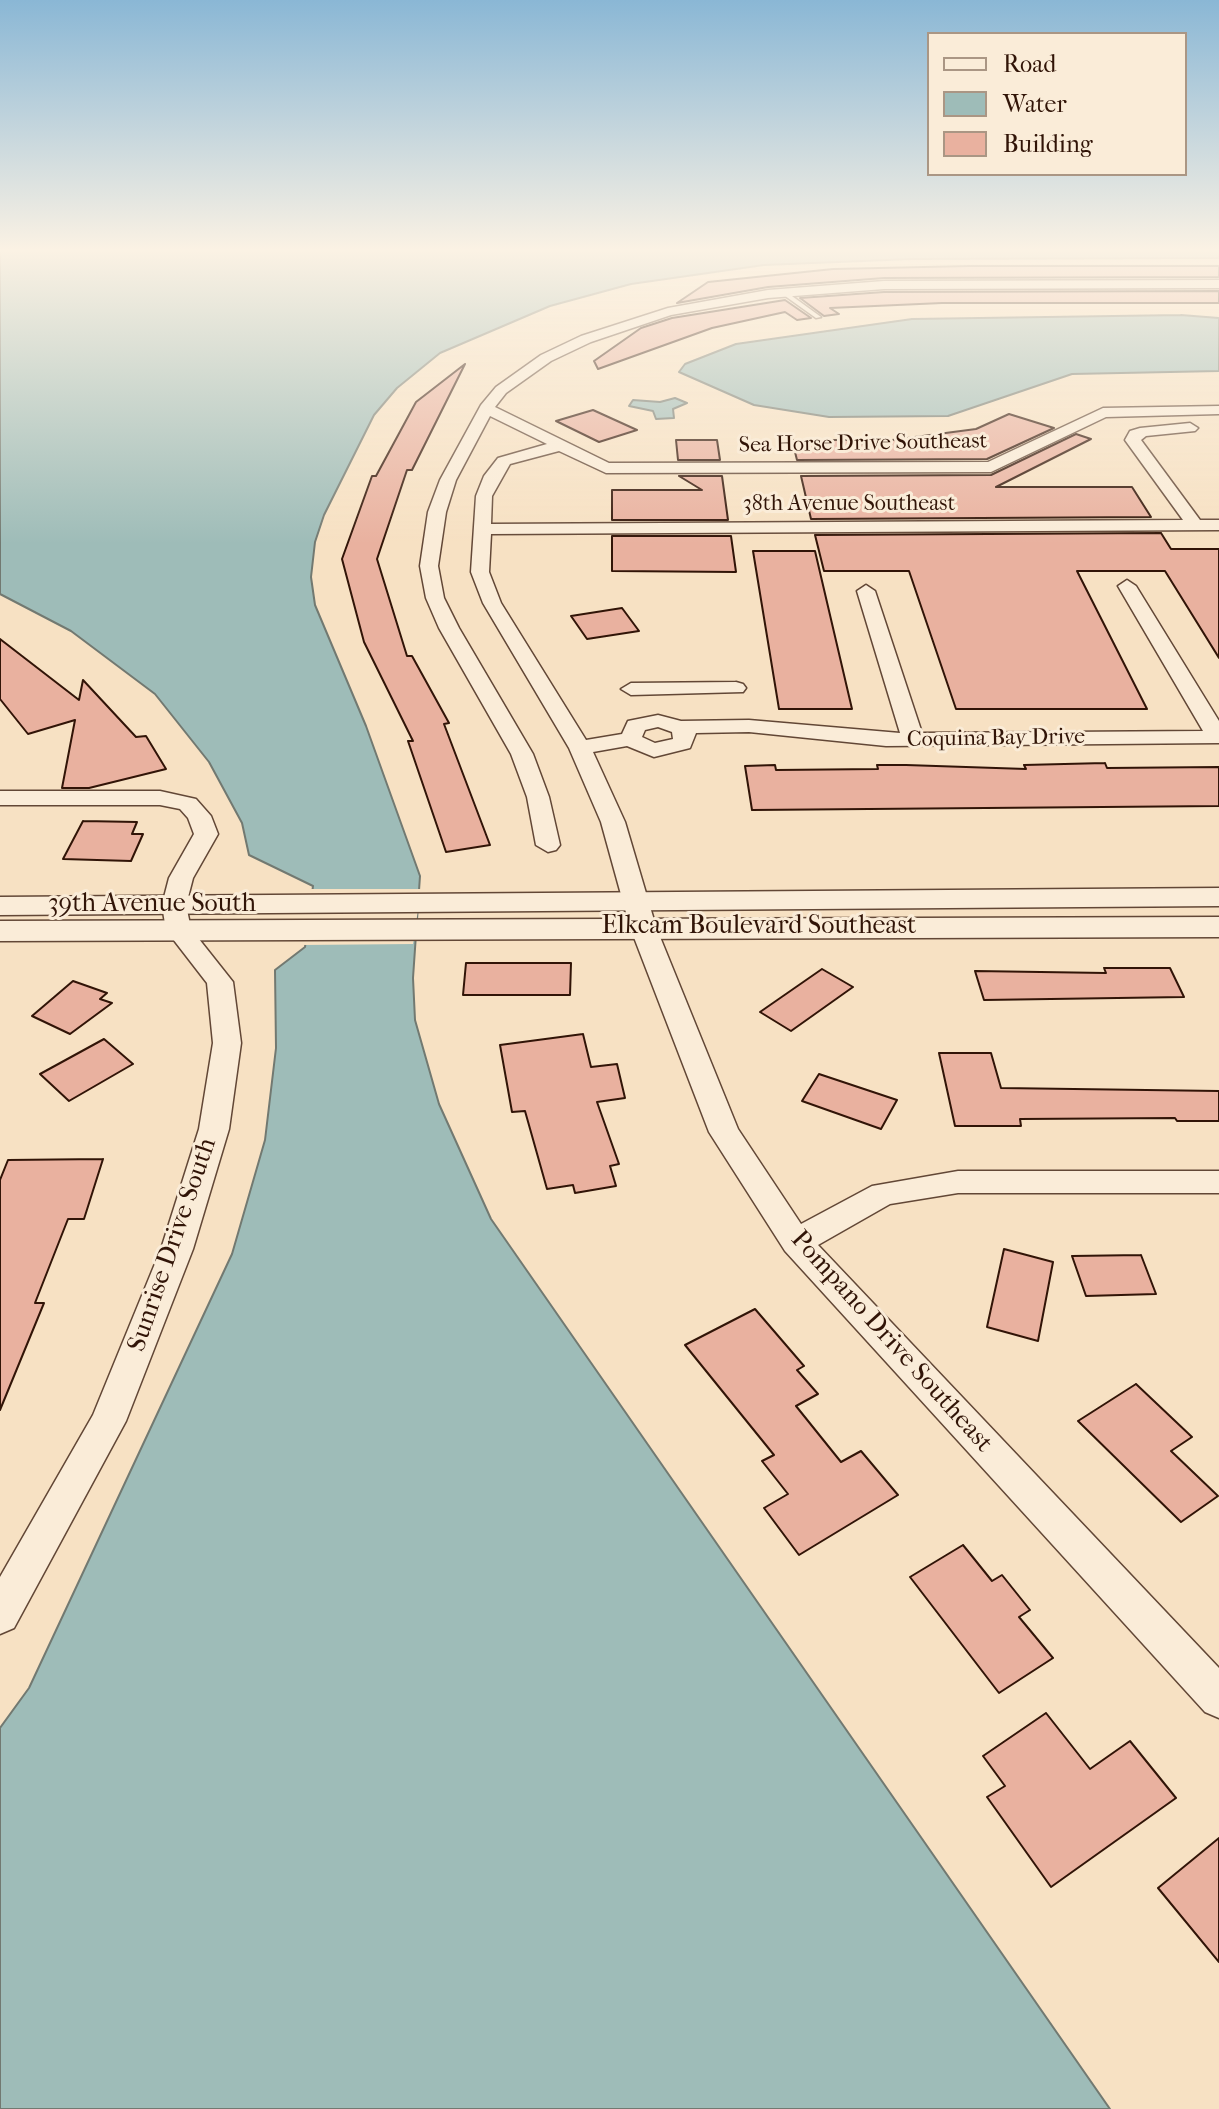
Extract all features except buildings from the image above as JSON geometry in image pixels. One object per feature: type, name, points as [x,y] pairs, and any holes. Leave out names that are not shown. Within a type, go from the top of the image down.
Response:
[{"type":"street","points":[[548,845],[538,797],[522,754],[449,628],[435,598],[429,566],[437,512],[448,480],[486,408],[501,390],[524,372],[570,347]]},
{"type":"street","points":[[486,408],[550,439]]},
{"type":"street","name":"Sea Horse Drive Southeast","points":[[550,439],[606,468],[991,467],[1103,413],[1219,410]]},
{"type":"street","points":[[1195,525],[1133,440],[1135,434],[1159,429],[1205,428]]},
{"type":"street","points":[[504,461],[550,439]]},
{"type":"street","name":"Pompano Drive Southeast","points":[[550,439],[503,452],[504,461],[484,496],[480,572],[492,603],[580,748],[613,822],[638,915],[724,1132],[796,1242],[1219,1698]]},
{"type":"street","name":"38th Avenue Southeast","points":[[480,529],[1219,525]]},
{"type":"street","points":[[1127,586],[1218,737]]},
{"type":"street","points":[[866,591],[913,739]]},
{"type":"street","points":[[680,730],[681,688]]},
{"type":"street","points":[[631,689],[736,688]]},
{"type":"street","name":"Coquina Bay Drive","points":[[580,748],[631,739],[640,746],[654,750],[677,746],[680,730],[743,739],[773,730],[913,739],[1218,737]]},
{"type":"street","points":[[0,798],[160,798],[188,804],[199,816],[206,834],[181,878],[177,917]]},
{"type":"street","name":"Elkcam Boulevard Southeast","points":[[302,916],[1009,913],[1219,897]]},
{"type":"street","name":"39th Avenue South","points":[[0,906],[177,917],[302,916]]},
{"type":"street","name":"Elkcam Boulevard Southeast","points":[[1009,913],[1219,927]]},
{"type":"street","name":"39th Avenue South","points":[[0,931],[177,917]]},
{"type":"street","name":"Sunrise Drive South","points":[[0,1615],[108,1421],[177,1249],[214,1129],[227,1043],[220,982],[177,917]]},
{"type":"street","points":[[796,1242],[883,1194],[958,1182],[1219,1182]]},
{"type":"water","points":[[0,347],[453,347],[440,353],[397,388],[374,415],[324,515],[315,542],[311,577],[315,605],[366,726],[420,876],[413,978],[415,1020],[439,1104],[491,1219],[1110,2109],[0,2109],[0,1728],[29,1688],[232,1254],[265,1140],[276,1048],[275,970],[305,947],[313,886],[249,855],[242,823],[209,762],[155,694],[71,631],[0,594]]},
{"type":"water","points":[[727,347],[1219,347],[1219,371],[1072,374],[948,416],[829,417],[754,405],[679,372],[685,364]]},
{"type":"water","points":[[675,398],[687,403],[673,409],[674,418],[656,419],[653,411],[629,406],[633,400],[660,402]]},
{"type":"pier","points":[[309,889],[421,889],[413,944],[302,945]]}]
